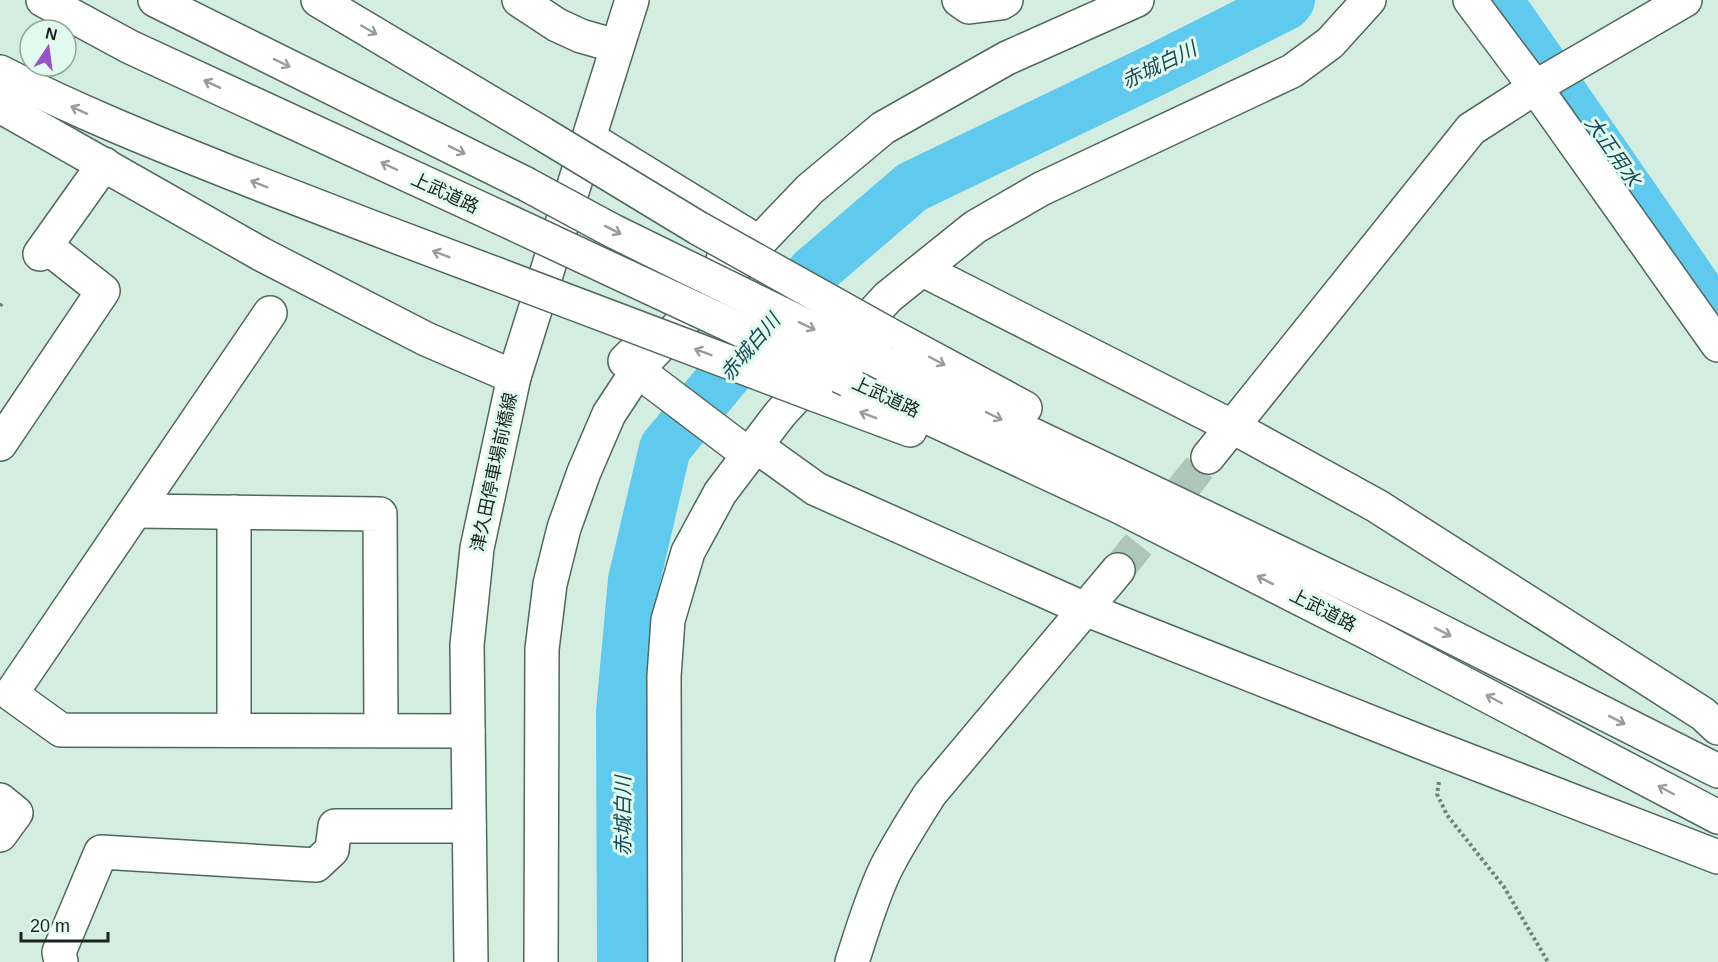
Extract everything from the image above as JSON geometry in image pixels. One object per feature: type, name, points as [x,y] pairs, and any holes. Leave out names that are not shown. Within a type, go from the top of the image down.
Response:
[{"type":"main road","name":"上武道路","points":[[43,0],[130,47],[1120,507],[1372,634],[1718,817]]},
{"type":"main road","name":"上武道路","points":[[155,0],[524,183],[613,231],[885,348],[1718,771]]},
{"type":"main road","points":[[318,0],[698,228],[885,348]]},
{"type":"main road","points":[[519,0],[556,25],[581,36],[616,46]]},
{"type":"main road","name":"津久田停車場前橋線","points":[[471,962],[467,645],[477,548],[514,377],[632,0]]},
{"type":"main road","points":[[959,0],[969,7],[1001,3],[1006,0]]},
{"type":"main road","points":[[541,962],[542,649],[550,584],[564,528],[584,472],[609,414],[641,372],[810,189],[883,128],[1007,58],[1137,0]]},
{"type":"main road","points":[[665,962],[664,676],[668,620],[688,552],[747,449],[888,297],[975,227],[1041,189],[1292,71],[1330,43],[1369,0]]},
{"type":"main road","points":[[1470,0],[1540,84],[1718,345]]},
{"type":"main road","points":[[1208,457],[1471,129],[1540,84],[1685,0]]},
{"type":"main road","points":[[0,72],[92,116],[338,215],[1013,470],[1120,507]]},
{"type":"main road","points":[[0,106],[261,254],[426,339],[514,377]]},
{"type":"main road","points":[[589,138],[747,235],[625,361],[747,449],[816,489],[1085,609],[1444,752],[1718,857]]},
{"type":"main road","points":[[0,444],[103,291],[43,250],[104,164]]},
{"type":"main road","points":[[923,270],[1233,427],[1377,506],[1703,714],[1718,728]]},
{"type":"main road","points":[[270,313],[5,703],[61,730],[468,730]]},
{"type":"main road","points":[[136,511],[380,514],[381,730]]},
{"type":"main road","points":[[234,512],[234,730]]},
{"type":"main road","points":[[852,962],[884,872],[930,794],[1118,570]]},
{"type":"main road","points":[[0,800],[16,813],[0,835]]},
{"type":"main road","points":[[61,962],[59,952],[101,852],[316,865],[332,850],[335,826],[469,826]]},
{"type":"path","points":[[1444,752],[1437,794],[1447,815],[1504,887],[1548,962]]},
{"type":"waterway","name":"赤城白川","points":[[623,962],[622,712],[634,580],[665,448],[813,272],[912,187],[1157,69],[1286,4],[1289,0]]},
{"type":"waterway","name":"大正用水","points":[[1508,0],[1718,301]]},
{"type":"tunnel","points":[[1118,570],[1208,457]]}]
